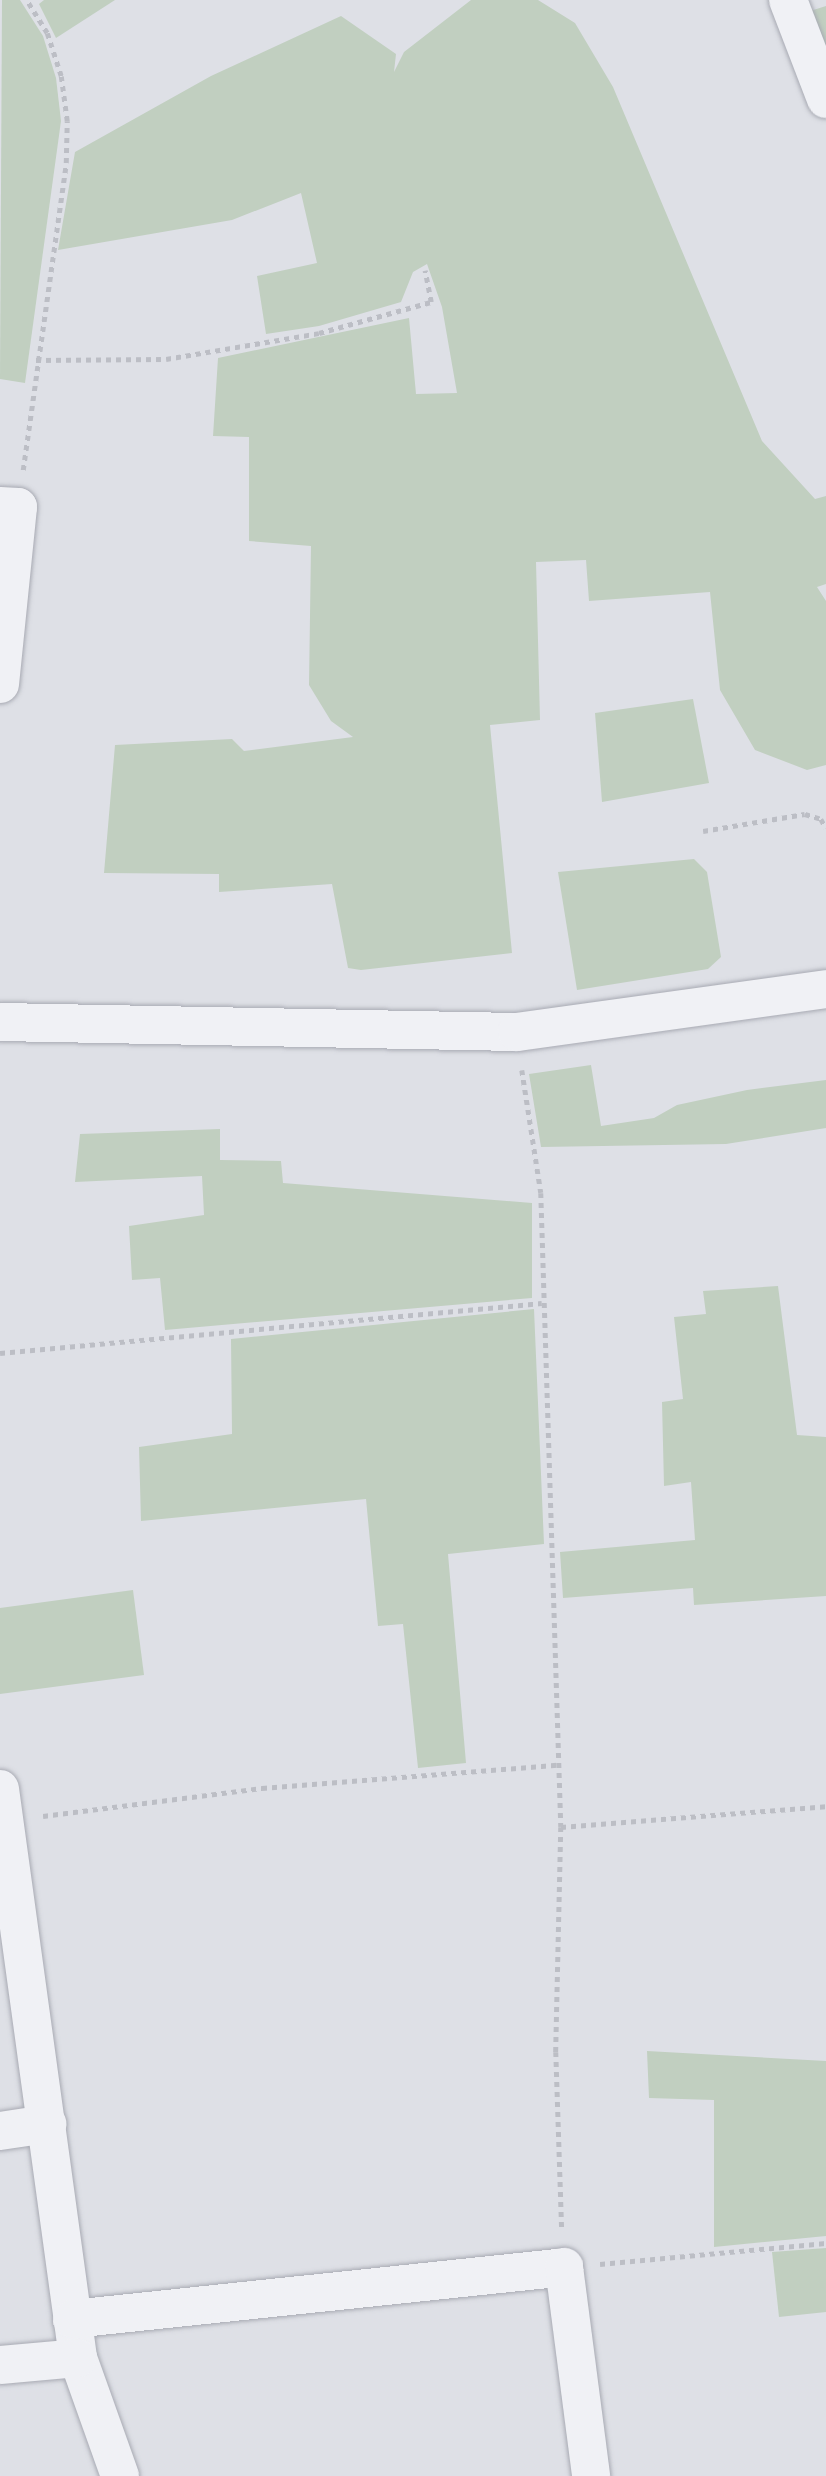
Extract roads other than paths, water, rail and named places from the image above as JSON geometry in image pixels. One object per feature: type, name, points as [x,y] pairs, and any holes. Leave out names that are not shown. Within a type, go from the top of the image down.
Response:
[{"type":"street","points":[[788,0],[826,99]]},
{"type":"street","points":[[0,684],[9,506]]},
{"type":"street","points":[[0,1022],[517,1032],[826,989]]},
{"type":"street","points":[[3,1805],[78,2358],[120,2476]]},
{"type":"street","points":[[0,2132],[47,2124]]},
{"type":"street","points":[[72,2319],[564,2267],[591,2476]]},
{"type":"street","points":[[0,2365],[78,2358]]}]
